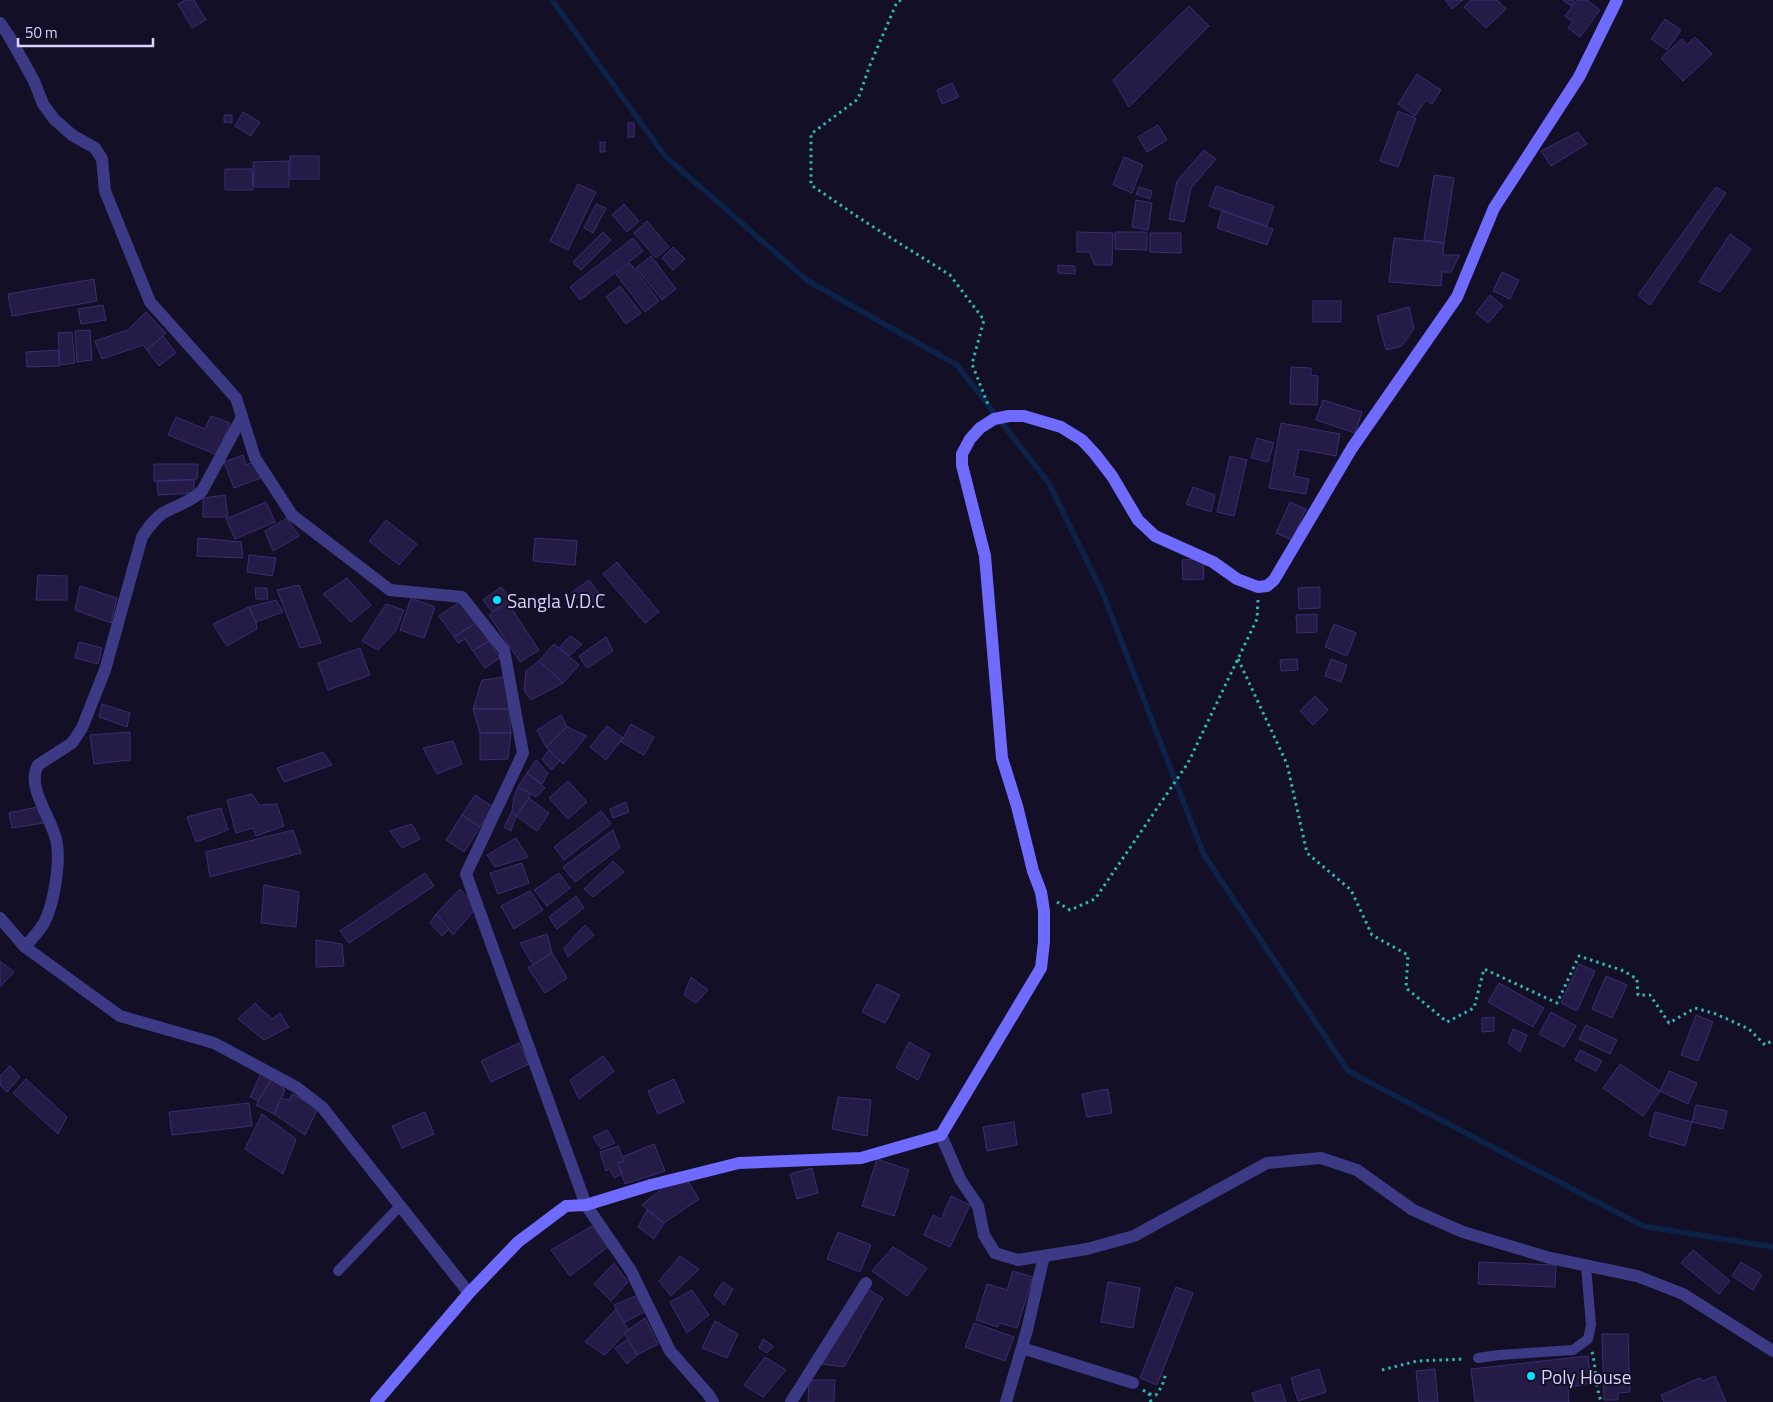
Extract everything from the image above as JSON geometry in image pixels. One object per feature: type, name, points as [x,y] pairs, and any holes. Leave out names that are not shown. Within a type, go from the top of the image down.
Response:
[{"type":"street","points":[[376,1402],[469,1293],[518,1242],[566,1206],[586,1205],[651,1185],[739,1163],[861,1158],[941,1135],[1040,968],[1044,942],[1044,911],[1041,892],[1033,871],[1017,806],[1002,758],[985,556],[962,466],[962,454],[970,439],[980,428],[994,419],[1009,416],[1024,416],[1061,427],[1082,440],[1095,454],[1112,476],[1138,520],[1155,536],[1213,562],[1237,579],[1258,587],[1266,586],[1274,580],[1352,448],[1457,297],[1494,208],[1579,77],[1617,0]]},
{"type":"street","points":[[0,23],[34,81],[43,104],[54,119],[72,135],[95,148],[102,160],[105,191],[150,302],[236,398],[255,458],[292,515],[390,590],[462,597],[504,650],[523,753],[466,874],[586,1205],[631,1271],[670,1351],[713,1402]]},
{"type":"street","points":[[26,947],[44,922],[55,889],[57,844],[37,793],[34,771],[38,765],[72,742],[82,728],[105,670],[142,537],[150,524],[163,514],[195,498],[202,491],[242,417]]},
{"type":"street","points":[[0,918],[26,947],[120,1016],[214,1044],[296,1087],[322,1107],[469,1293]]},
{"type":"street","points":[[941,1135],[960,1179],[978,1206],[984,1235],[996,1253],[1018,1260],[1088,1249],[1134,1236],[1266,1163],[1321,1158],[1357,1170],[1413,1210],[1463,1232],[1550,1258],[1637,1276],[1683,1294],[1773,1351]]},
{"type":"street","points":[[1006,1402],[1022,1348],[1044,1256]]},
{"type":"street","points":[[791,1402],[866,1283]]},
{"type":"street","points":[[1022,1348],[1133,1383]]},
{"type":"lane","points":[[338,1271],[400,1206]]},
{"type":"lane","points":[[1478,1358],[1573,1350],[1588,1339],[1592,1325],[1586,1266]]},
{"type":"path","points":[[900,0],[897,2],[883,34],[858,99],[811,134],[811,185],[864,222],[950,275],[984,320],[972,364],[994,419]]},
{"type":"path","points":[[1041,892],[1070,910],[1095,899],[1188,763],[1257,619],[1258,587]]},
{"type":"path","points":[[1238,659],[1287,764],[1307,853],[1351,890],[1372,935],[1408,955],[1406,988],[1447,1022],[1474,1008],[1484,969],[1557,1003],[1579,956],[1624,971],[1637,979],[1638,995],[1650,995],[1669,1023],[1695,1008],[1716,1014],[1749,1029],[1765,1045],[1773,1040]]},
{"type":"path","points":[[1588,1339],[1595,1364],[1599,1398],[1602,1402]]},
{"type":"path","points":[[1382,1370],[1418,1361],[1478,1358]]},
{"type":"path","points":[[1149,1394],[1156,1395],[1162,1386],[1166,1373]]},
{"type":"building","points":[[185,0],[194,0],[206,20],[192,28],[178,4]]},
{"type":"building","points":[[1445,0],[1463,0],[1452,9]]},
{"type":"building","points":[[1471,0],[1497,0],[1506,9],[1486,28],[1464,7]]},
{"type":"building","points":[[1563,0],[1574,0],[1571,6]]},
{"type":"building","points":[[1577,0],[1587,0],[1600,10],[1580,37],[1568,28],[1573,22],[1565,16]]},
{"type":"building","points":[[1189,6],[1209,26],[1129,107],[1113,80]]},
{"type":"building","points":[[1665,19],[1681,30],[1667,50],[1651,39]]},
{"type":"building","points":[[1695,37],[1712,54],[1683,81],[1661,58],[1682,39],[1687,45]]},
{"type":"building","points":[[1417,74],[1441,90],[1432,104],[1426,100],[1415,116],[1398,104]]},
{"type":"building","points":[[952,83],[959,97],[942,104],[937,90]]},
{"type":"building","points":[[1398,111],[1416,118],[1398,167],[1380,161]]},
{"type":"building","points":[[243,112],[260,122],[251,136],[235,126]]},
{"type":"building","points":[[224,115],[232,115],[232,123],[224,122]]},
{"type":"building","points":[[628,123],[634,123],[634,137],[628,137]]},
{"type":"building","points":[[1158,125],[1167,140],[1147,152],[1138,137]]},
{"type":"building","points":[[1578,132],[1587,144],[1551,166],[1541,151]]},
{"type":"building","points":[[600,142],[605,142],[605,152],[600,152]]},
{"type":"building","points":[[1204,150],[1216,159],[1191,188],[1184,222],[1169,219],[1177,181]]},
{"type":"building","points":[[290,156],[319,156],[319,179],[290,179]]},
{"type":"building","points":[[1124,157],[1143,165],[1132,193],[1113,185]]},
{"type":"building","points":[[289,161],[289,187],[254,187],[253,162]]},
{"type":"building","points":[[225,169],[252,169],[253,190],[225,190]]},
{"type":"building","points":[[1434,175],[1454,178],[1444,243],[1424,240]]},
{"type":"building","points":[[578,184],[596,192],[568,250],[550,241]]},
{"type":"building","points":[[1216,186],[1274,206],[1267,226],[1209,206]]},
{"type":"building","points":[[1139,187],[1152,191],[1150,199],[1136,194]]},
{"type":"building","points":[[1716,187],[1726,193],[1650,305],[1638,295]]},
{"type":"building","points":[[1136,200],[1152,203],[1148,230],[1132,227]]},
{"type":"building","points":[[596,204],[606,208],[593,233],[584,228]]},
{"type":"building","points":[[624,204],[639,221],[627,232],[612,215]]},
{"type":"building","points":[[1222,211],[1273,229],[1267,245],[1217,228]]},
{"type":"building","points":[[647,221],[669,247],[656,258],[634,233]]},
{"type":"building","points":[[603,232],[611,240],[581,270],[573,262]]},
{"type":"building","points":[[1077,232],[1113,233],[1112,265],[1095,265],[1089,252],[1077,252]]},
{"type":"building","points":[[1115,232],[1147,232],[1147,250],[1115,249]]},
{"type":"building","points":[[1150,233],[1181,233],[1181,253],[1150,252]]},
{"type":"building","points":[[1730,234],[1751,249],[1720,292],[1699,282]]},
{"type":"building","points":[[633,238],[643,251],[580,300],[570,287]]},
{"type":"building","points":[[1394,238],[1444,243],[1443,255],[1460,255],[1451,272],[1442,272],[1441,286],[1389,282]]},
{"type":"building","points":[[673,247],[685,259],[673,270],[662,258]]},
{"type":"building","points":[[651,256],[676,289],[662,300],[636,268]]},
{"type":"building","points":[[630,263],[659,301],[645,312],[616,274]]},
{"type":"building","points":[[1058,265],[1075,266],[1075,274],[1058,273]]},
{"type":"building","points":[[1502,272],[1519,280],[1510,299],[1493,291]]},
{"type":"building","points":[[94,279],[97,301],[12,316],[8,294]]},
{"type":"building","points":[[620,286],[641,313],[626,324],[606,297]]},
{"type":"building","points":[[1490,295],[1503,306],[1488,323],[1476,313]]},
{"type":"building","points":[[1313,301],[1341,301],[1341,322],[1313,322]]},
{"type":"building","points":[[103,305],[106,320],[81,324],[78,309]]},
{"type":"building","points":[[1409,307],[1414,328],[1402,346],[1386,350],[1377,316]]},
{"type":"building","points":[[146,312],[166,333],[147,350],[143,345],[102,359],[95,341],[128,330]]},
{"type":"building","points":[[90,330],[92,360],[77,362],[75,331]]},
{"type":"building","points":[[72,332],[75,363],[60,365],[58,333]]},
{"type":"building","points":[[163,336],[176,353],[159,366],[147,350]]},
{"type":"building","points":[[59,350],[59,366],[27,367],[26,352]]},
{"type":"building","points":[[1291,367],[1311,368],[1311,375],[1318,376],[1317,405],[1290,404]]},
{"type":"building","points":[[1323,400],[1362,412],[1355,433],[1316,420]]},
{"type":"building","points":[[211,416],[230,423],[217,455],[168,435],[176,417],[205,429]]},
{"type":"building","points":[[1281,423],[1340,434],[1336,456],[1299,449],[1294,476],[1309,479],[1306,494],[1269,488]]},
{"type":"building","points":[[1257,438],[1274,443],[1268,462],[1251,458]]},
{"type":"building","points":[[243,455],[246,465],[255,461],[261,478],[234,488],[224,462]]},
{"type":"building","points":[[1230,456],[1247,460],[1234,516],[1217,512]]},
{"type":"building","points":[[154,464],[198,464],[197,479],[154,481]]},
{"type":"building","points":[[194,480],[194,493],[158,495],[157,481]]},
{"type":"building","points":[[1193,487],[1215,495],[1211,512],[1186,504]]},
{"type":"building","points":[[225,495],[228,517],[203,517],[203,498]]},
{"type":"building","points":[[266,502],[275,522],[235,539],[226,519]]},
{"type":"building","points":[[1290,502],[1306,509],[1292,540],[1276,533]]},
{"type":"building","points":[[287,518],[299,536],[273,551],[265,531]]},
{"type":"building","points":[[386,520],[417,544],[399,565],[369,541]]},
{"type":"building","points":[[198,538],[241,542],[243,558],[197,556]]},
{"type":"building","points":[[535,538],[577,541],[575,565],[533,561]]},
{"type":"building","points":[[249,555],[276,558],[272,576],[247,572]]},
{"type":"building","points":[[1203,559],[1204,579],[1183,580],[1182,560]]},
{"type":"building","points":[[617,562],[659,612],[645,623],[603,574]]},
{"type":"building","points":[[38,575],[67,576],[67,600],[36,600]]},
{"type":"building","points":[[347,578],[371,605],[351,622],[323,594]]},
{"type":"building","points":[[589,580],[603,599],[593,606],[583,594],[577,598],[572,592]]},
{"type":"building","points":[[299,585],[321,643],[300,648],[277,590]]},
{"type":"building","points":[[80,586],[117,598],[111,623],[75,610]]},
{"type":"building","name":"Sangla V.D.C","points":[[501,587],[510,599],[492,612],[483,600]]},
{"type":"building","points":[[1320,587],[1320,608],[1299,609],[1298,588]]},
{"type":"building","points":[[255,588],[267,588],[268,599],[256,599]]},
{"type":"building","points":[[411,598],[435,607],[424,638],[400,630]]},
{"type":"building","points":[[276,600],[283,612],[256,622],[249,607]]},
{"type":"building","points":[[461,601],[476,623],[454,637],[439,616]]},
{"type":"building","points":[[508,603],[539,650],[520,662],[489,615]]},
{"type":"building","points":[[386,604],[404,610],[395,632],[378,650],[362,641]]},
{"type":"building","points":[[249,607],[257,629],[227,646],[213,624]]},
{"type":"building","points":[[1317,614],[1317,632],[1297,633],[1296,615]]},
{"type":"building","points":[[476,623],[489,641],[473,651],[465,639],[458,643],[454,637]]},
{"type":"building","points":[[1334,624],[1356,633],[1347,656],[1325,647]]},
{"type":"building","points":[[570,636],[582,644],[569,656],[559,648]]},
{"type":"building","points":[[606,637],[613,651],[587,668],[579,656]]},
{"type":"building","points":[[489,641],[500,658],[485,668],[473,651]]},
{"type":"building","points":[[79,642],[102,648],[98,664],[75,658]]},
{"type":"building","points":[[554,644],[579,665],[563,683],[539,661]]},
{"type":"building","points":[[360,648],[370,675],[328,690],[318,663]]},
{"type":"building","points":[[1297,659],[1298,670],[1281,671],[1280,660]]},
{"type":"building","points":[[1331,659],[1347,665],[1341,682],[1325,676]]},
{"type":"building","points":[[539,661],[563,683],[531,700],[524,690],[526,671]]},
{"type":"building","points":[[505,677],[509,709],[473,709],[482,680]]},
{"type":"building","points":[[1315,696],[1328,710],[1313,725],[1300,711]]},
{"type":"building","points":[[102,704],[130,713],[127,727],[99,717]]},
{"type":"building","points":[[473,709],[509,709],[511,733],[480,733]]},
{"type":"building","points":[[561,715],[567,727],[546,747],[537,730]]},
{"type":"building","points":[[631,724],[654,737],[644,755],[621,742]]},
{"type":"building","points":[[607,726],[623,738],[606,760],[590,747]]},
{"type":"building","points":[[567,727],[587,736],[563,764],[546,747]]},
{"type":"building","points":[[130,732],[130,760],[94,764],[90,735]]},
{"type":"building","points":[[480,733],[511,733],[508,759],[480,760]]},
{"type":"building","points":[[453,741],[462,764],[437,774],[423,748]]},
{"type":"building","points":[[549,750],[560,761],[551,770],[542,759]]},
{"type":"building","points":[[323,752],[332,765],[284,782],[277,768]]},
{"type":"building","points":[[536,760],[548,773],[542,784],[527,773]]},
{"type":"building","points":[[527,773],[545,788],[536,797],[518,787]]},
{"type":"building","points":[[568,781],[587,802],[568,819],[549,798]]},
{"type":"building","points":[[518,787],[530,793],[529,798],[516,816],[512,811]]},
{"type":"building","points":[[252,794],[259,805],[277,804],[284,826],[256,836],[253,828],[236,833],[227,800]]},
{"type":"building","points":[[475,795],[493,807],[480,827],[462,815]]},
{"type":"building","points":[[529,798],[549,813],[537,831],[516,816]]},
{"type":"building","points":[[626,802],[629,812],[613,818],[610,809]]},
{"type":"building","points":[[42,806],[44,823],[12,828],[9,813]]},
{"type":"building","points":[[221,808],[228,830],[196,842],[187,817]]},
{"type":"building","points":[[512,811],[516,816],[511,831],[504,827]]},
{"type":"building","points":[[601,811],[611,824],[564,860],[554,847]]},
{"type":"building","points":[[462,815],[480,827],[464,852],[446,840]]},
{"type":"building","points":[[412,824],[420,839],[402,848],[390,831]]},
{"type":"building","points":[[293,830],[301,853],[210,877],[206,852]]},
{"type":"building","points":[[613,830],[620,848],[575,882],[563,867]]},
{"type":"building","points":[[516,838],[528,857],[495,867],[487,855]]},
{"type":"building","points":[[613,861],[624,872],[593,897],[584,889]]},
{"type":"building","points":[[522,863],[529,883],[498,894],[490,873]]},
{"type":"building","points":[[425,873],[434,886],[349,943],[340,931]]},
{"type":"building","points":[[559,873],[570,888],[547,906],[534,890]]},
{"type":"building","points":[[264,885],[299,892],[296,927],[261,923]]},
{"type":"building","points":[[460,889],[477,907],[453,935],[436,914]]},
{"type":"building","points":[[530,891],[543,910],[514,929],[501,906]]},
{"type":"building","points":[[576,896],[584,908],[557,929],[549,917]]},
{"type":"building","points":[[436,914],[449,929],[442,936],[430,923]]},
{"type":"building","points":[[585,925],[594,935],[568,957],[564,948]]},
{"type":"building","points":[[547,934],[552,953],[533,965],[520,943]]},
{"type":"building","points":[[316,940],[342,944],[344,966],[316,967]]},
{"type":"building","points":[[552,953],[567,978],[545,993],[528,968]]},
{"type":"building","points":[[0,961],[14,972],[0,987]]},
{"type":"building","points":[[1579,964],[1595,971],[1577,1011],[1561,1003]]},
{"type":"building","points":[[1606,976],[1627,985],[1612,1018],[1592,1009]]},
{"type":"building","points":[[691,977],[708,990],[696,1003],[684,995]]},
{"type":"building","points":[[1499,983],[1544,1008],[1533,1027],[1488,1002]]},
{"type":"building","points":[[877,984],[900,995],[885,1023],[862,1012]]},
{"type":"building","points":[[255,1003],[272,1019],[280,1013],[289,1027],[264,1040],[238,1019]]},
{"type":"building","points":[[1551,1012],[1576,1026],[1564,1047],[1539,1034]]},
{"type":"building","points":[[1696,1015],[1713,1022],[1698,1061],[1681,1055]]},
{"type":"building","points":[[1494,1017],[1494,1031],[1482,1032],[1482,1018]]},
{"type":"building","points":[[1586,1025],[1617,1040],[1610,1054],[1579,1039]]},
{"type":"building","points":[[1513,1029],[1527,1035],[1520,1052],[1508,1043]]},
{"type":"building","points":[[909,1042],[930,1054],[918,1080],[896,1068]]},
{"type":"building","points":[[519,1043],[529,1064],[491,1082],[481,1061]]},
{"type":"building","points":[[1580,1050],[1602,1061],[1596,1071],[1575,1060]]},
{"type":"building","points":[[603,1056],[614,1071],[579,1099],[570,1080]]},
{"type":"building","points":[[1620,1064],[1660,1091],[1643,1116],[1603,1088]]},
{"type":"building","points":[[10,1066],[20,1077],[7,1092],[0,1085],[0,1076]]},
{"type":"building","points":[[262,1071],[272,1078],[259,1101],[250,1097]]},
{"type":"building","points":[[1669,1071],[1697,1083],[1688,1104],[1660,1091]]},
{"type":"building","points":[[272,1078],[285,1090],[274,1114],[256,1105]]},
{"type":"building","points":[[26,1079],[67,1117],[58,1134],[13,1093]]},
{"type":"building","points":[[674,1079],[684,1102],[658,1114],[648,1091]]},
{"type":"building","points":[[1108,1089],[1112,1113],[1087,1117],[1082,1094]]},
{"type":"building","points":[[292,1094],[318,1108],[305,1135],[274,1114],[281,1098],[289,1100]]},
{"type":"building","points":[[838,1097],[871,1100],[867,1136],[832,1129]]},
{"type":"building","points":[[249,1103],[252,1126],[172,1135],[169,1112]]},
{"type":"building","points":[[1696,1105],[1727,1111],[1723,1129],[1692,1122]]},
{"type":"building","points":[[425,1112],[434,1134],[402,1148],[392,1126]]},
{"type":"building","points":[[1655,1112],[1692,1122],[1685,1146],[1649,1136]]},
{"type":"building","points":[[262,1114],[296,1139],[283,1174],[245,1149]]},
{"type":"building","points":[[1014,1122],[1017,1145],[987,1151],[983,1127]]},
{"type":"building","points":[[607,1130],[615,1143],[601,1149],[593,1137]]},
{"type":"building","points":[[654,1144],[665,1171],[625,1184],[618,1163],[624,1161],[622,1157]]},
{"type":"building","points":[[618,1146],[624,1161],[618,1163],[622,1174],[614,1178],[610,1169],[606,1171],[600,1152]]},
{"type":"building","points":[[877,1159],[909,1170],[894,1216],[862,1206]]},
{"type":"building","points":[[812,1168],[818,1193],[797,1199],[790,1174]]},
{"type":"building","points":[[686,1178],[699,1199],[664,1223],[642,1205],[664,1187]]},
{"type":"building","points":[[951,1196],[970,1205],[950,1247],[924,1235],[933,1215],[941,1219]]},
{"type":"building","points":[[647,1210],[664,1223],[654,1239],[638,1227]]},
{"type":"building","points":[[592,1226],[608,1247],[570,1276],[551,1250]]},
{"type":"building","points":[[838,1232],[871,1245],[860,1272],[827,1259]]},
{"type":"building","points":[[893,1247],[927,1268],[907,1296],[872,1271]]},
{"type":"building","points":[[1693,1250],[1730,1281],[1719,1294],[1681,1263]]},
{"type":"building","points":[[680,1256],[699,1269],[671,1296],[659,1281]]},
{"type":"building","points":[[1479,1262],[1556,1265],[1555,1287],[1478,1284]]},
{"type":"building","points":[[1741,1262],[1762,1275],[1753,1290],[1732,1276]]},
{"type":"building","points":[[614,1263],[628,1282],[611,1301],[594,1284]]},
{"type":"building","points":[[1013,1271],[1033,1277],[1017,1328],[999,1323],[998,1327],[976,1320],[987,1284],[1007,1290]]},
{"type":"building","points":[[723,1282],[733,1289],[724,1305],[714,1295]]},
{"type":"building","points":[[1108,1282],[1140,1288],[1133,1328],[1101,1322]]},
{"type":"building","points":[[1176,1287],[1193,1293],[1157,1385],[1140,1378]]},
{"type":"building","points":[[867,1289],[883,1298],[844,1367],[822,1364]]},
{"type":"building","points":[[692,1290],[709,1315],[687,1333],[670,1302]]},
{"type":"building","points":[[641,1294],[646,1311],[623,1323],[614,1305]]},
{"type":"building","points":[[616,1309],[628,1330],[605,1355],[585,1342]]},
{"type":"building","points":[[645,1318],[658,1344],[637,1355],[624,1333]]},
{"type":"building","points":[[715,1321],[738,1334],[727,1358],[702,1348]]},
{"type":"building","points":[[974,1323],[1014,1337],[1005,1361],[965,1347]]},
{"type":"building","name":"Poly House","points":[[1602,1334],[1628,1334],[1630,1392],[1618,1393],[1618,1400],[1604,1400]]},
{"type":"building","points":[[628,1339],[637,1355],[627,1364],[615,1348]]},
{"type":"building","points":[[763,1339],[773,1346],[767,1353],[759,1348]]},
{"type":"building","name":"Poly House","points":[[1588,1356],[1591,1383],[1568,1388],[1569,1402],[1475,1402],[1471,1369]]},
{"type":"building","points":[[765,1357],[786,1370],[763,1397],[744,1385]]},
{"type":"building","points":[[1319,1369],[1326,1392],[1298,1401],[1291,1378]]},
{"type":"building","points":[[1435,1369],[1438,1402],[1419,1402],[1416,1371]]},
{"type":"building","name":"Poly House","points":[[1715,1376],[1726,1402],[1664,1402],[1661,1395],[1700,1378],[1702,1381]]},
{"type":"building","points":[[809,1380],[835,1380],[834,1402],[808,1402]]},
{"type":"building","points":[[1280,1384],[1286,1402],[1255,1402],[1252,1393]]},
{"type":"waterway","points":[[552,0],[665,156],[808,281],[957,365],[1048,482],[1102,591],[1204,855],[1348,1071],[1643,1226],[1773,1247]]},
{"type":"place","name":"Sangla V.D.C","points":[[497,600]]},
{"type":"place","name":"Poly House","points":[[1531,1376]]}]
